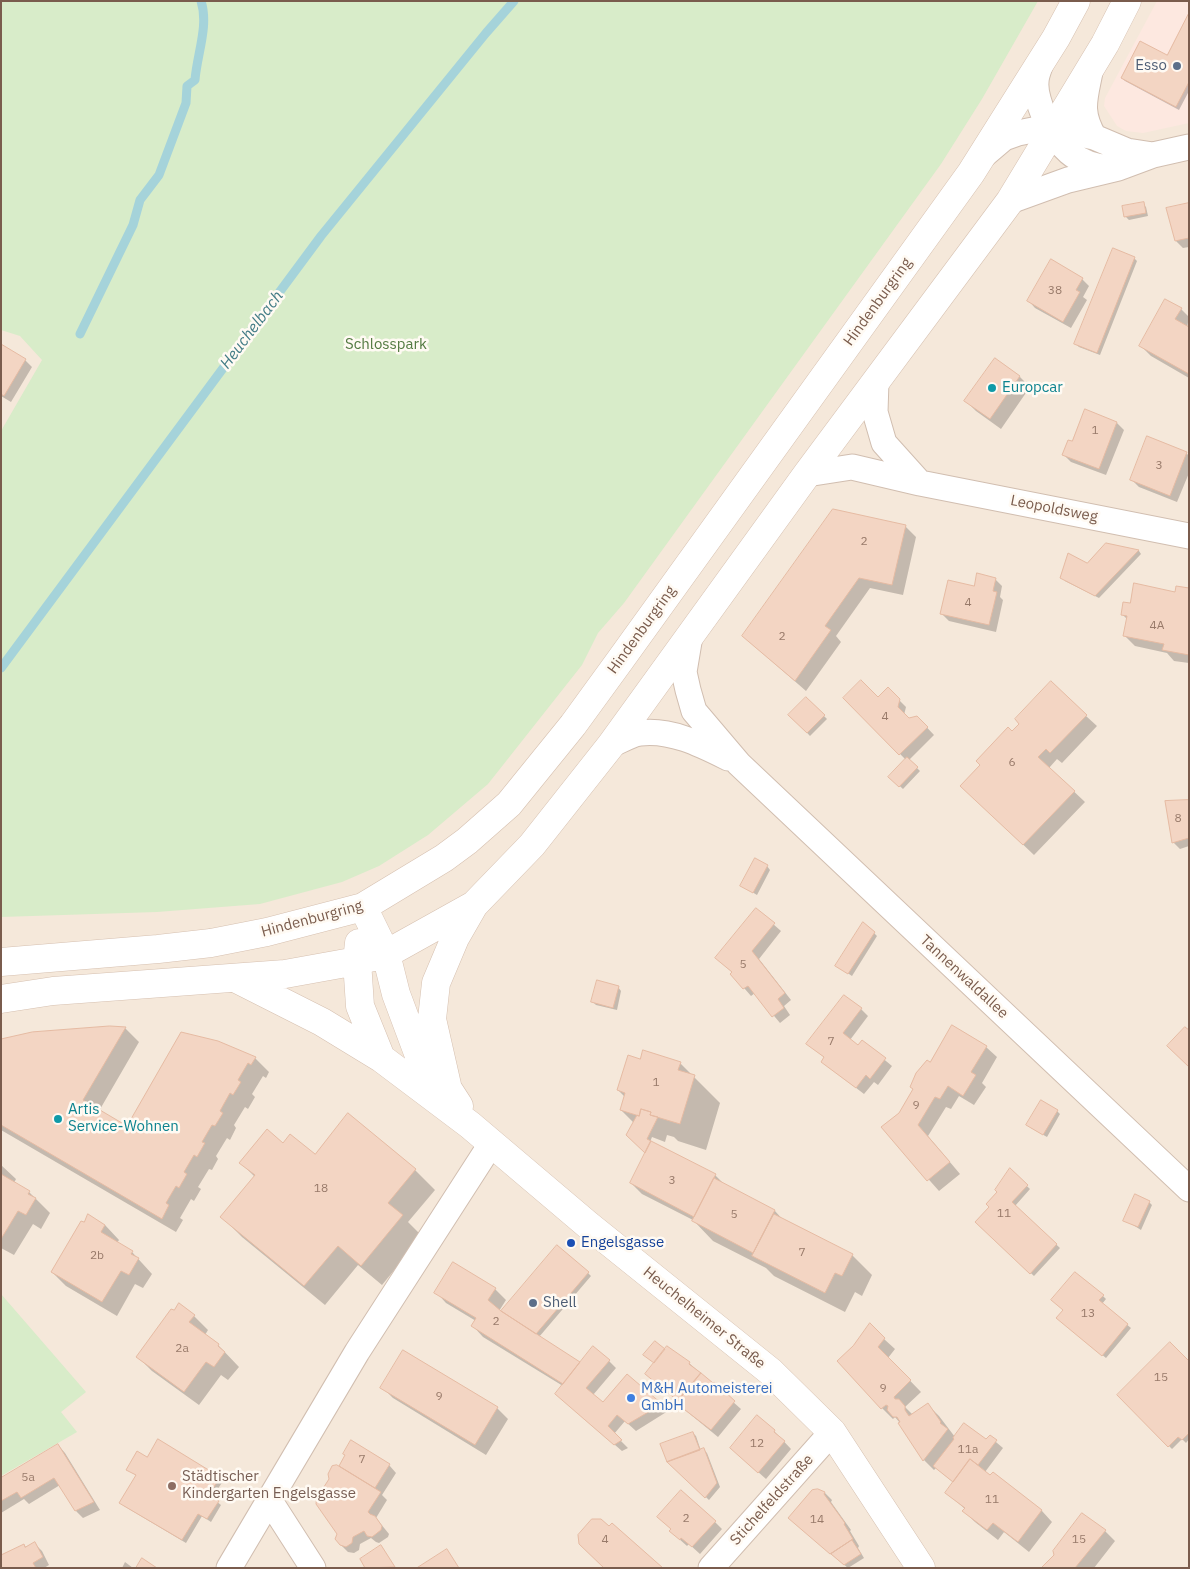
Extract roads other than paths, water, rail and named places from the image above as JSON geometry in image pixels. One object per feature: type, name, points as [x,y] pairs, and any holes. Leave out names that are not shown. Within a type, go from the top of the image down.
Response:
[{"type":"street","name":"Hindenburgring","points":[[1,962],[211,943],[267,932],[363,907],[444,858],[467,841],[509,804],[573,725],[622,659],[982,156],[1076,1]]},
{"type":"street","points":[[1,999],[53,992],[285,974],[357,961],[386,954],[474,904],[532,845],[611,745],[807,474],[1010,201],[1105,44],[1127,1]]},
{"type":"street","points":[[1042,57],[1036,83],[1040,105],[1051,132],[1065,149],[1079,160],[1097,167],[1118,168]]},
{"type":"street","points":[[1091,67],[1084,108],[1089,128],[1094,137]]},
{"type":"street","points":[[982,156],[1004,138],[1033,130],[1073,132],[1094,137],[1127,151],[1153,155]]},
{"type":"street","points":[[1010,201],[1068,180],[1118,168],[1153,155],[1189,147]]},
{"type":"street","points":[[876,381],[875,412],[884,443],[920,483]]},
{"type":"street","name":"Leopoldsweg","points":[[807,474],[852,467],[920,483],[1189,536]]},
{"type":"street","name":"Tannenwaldallee","points":[[690,636],[684,672],[694,711],[739,764],[1189,1189]]},
{"type":"street","name":"Tannenwaldallee","points":[[611,745],[639,733],[659,733],[698,742],[739,764]]},
{"type":"street","name":"Heuchelheimer Straße","points":[[448,1089],[432,1019],[436,983],[474,904]]},
{"type":"street","points":[[363,907],[357,961],[360,1006],[381,1058]]},
{"type":"street","name":"Heuchelheimer Straße","points":[[363,907],[386,954],[396,994],[418,1053],[448,1089],[470,1125]]},
{"type":"street","points":[[236,978],[322,1022],[381,1058]]},
{"type":"street","name":"Heuchelheimer Straße","points":[[381,1058],[470,1125],[588,1225],[771,1372],[832,1432],[921,1568]]},
{"type":"street","points":[[229,1568],[357,1352],[491,1144]]},
{"type":"street","name":"Stichelfeldstraße","points":[[712,1568],[832,1432]]},
{"type":"street","points":[[270,1501],[313,1568]]},
{"type":"waterway","points":[[80,334],[133,225],[140,200],[159,175],[186,103],[187,86],[195,80],[204,20],[201,1]]},
{"type":"waterway","name":"Heuchelbach","points":[[1,668],[321,236],[514,1]]},
{"type":"place","name":"Esso","points":[[1177,66]]},
{"type":"place","name":"Europcar","points":[[992,388]]},
{"type":"place","name":"Artis Service-Wohnen","points":[[58,1119]]},
{"type":"place","name":"Engelsgasse","points":[[571,1243]]},
{"type":"place","name":"Shell","points":[[533,1303]]},
{"type":"place","name":"M&H Automeisterei GmbH","points":[[631,1398]]},
{"type":"place","name":"Städtischer Kindergarten Engelsgasse","points":[[172,1486]]},
{"type":"park label","name":"Schlosspark","points":[[386,345]]}]
